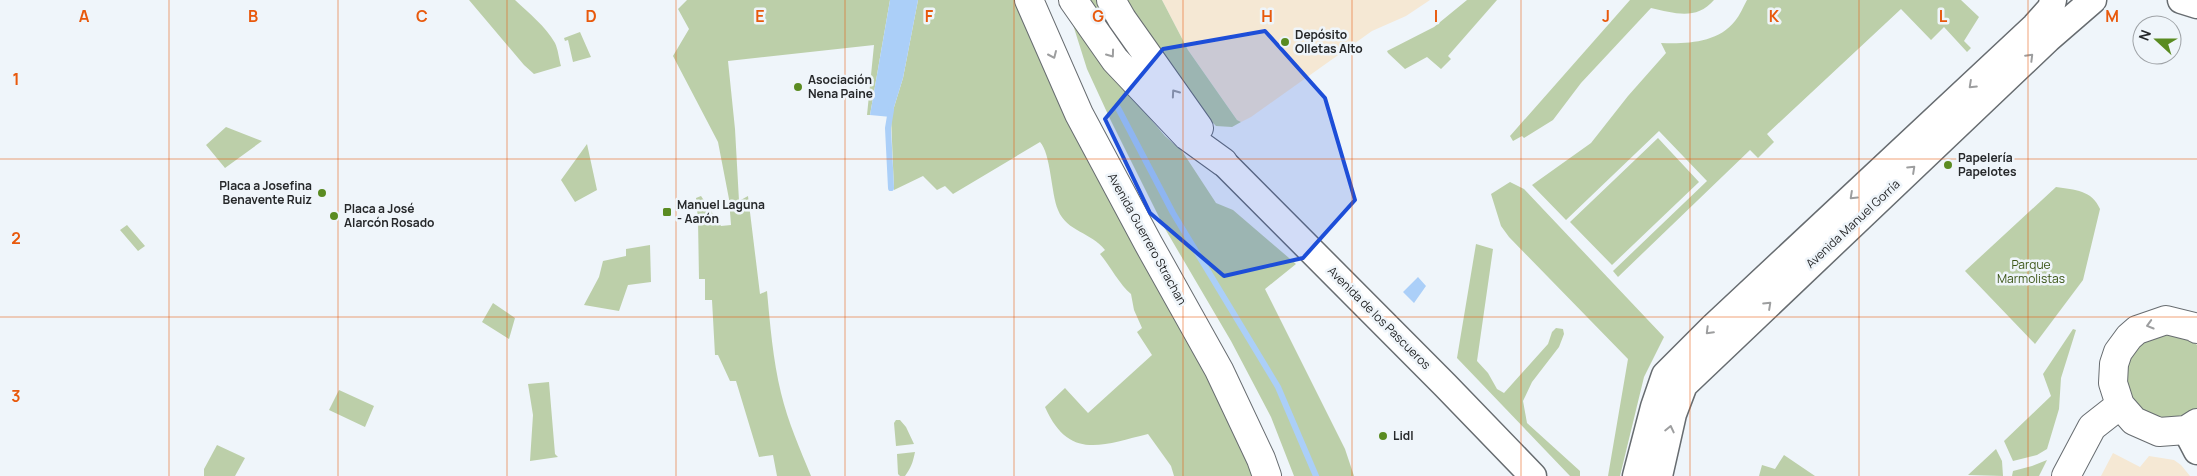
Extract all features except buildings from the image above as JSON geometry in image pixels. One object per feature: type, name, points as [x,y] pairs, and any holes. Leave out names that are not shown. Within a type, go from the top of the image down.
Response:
[{"type":"main road","name":"Avenida Guerrero Strachan","points":[[1029,0],[1080,114],[1219,370],[1261,459],[1267,476]]},
{"type":"main road","name":"Avenida Guerrero Strachan","points":[[1049,0],[1094,106],[1160,236],[1230,364],[1275,456],[1282,476]]},
{"type":"main road","points":[[1073,0],[1115,60],[1188,136],[1223,162]]},
{"type":"main road","points":[[1111,0],[1122,19],[1223,162]]},
{"type":"main road","name":"Avenida Manuel Gorría","points":[[1636,476],[1654,407],[1666,375],[1714,326],[2035,26],[2051,8],[2053,0]]},
{"type":"main road","name":"Avenida Manuel Gorría","points":[[1659,476],[1673,414],[1684,385],[2048,39],[2093,0]]},
{"type":"main road","points":[[2181,0],[2197,5]]},
{"type":"main road","name":"Avenida de los Pascueros","points":[[1223,162],[1533,476]]},
{"type":"main road","points":[[2193,435],[2159,432],[2134,422],[2120,405],[2113,383],[2114,364],[2118,352],[2130,337],[2142,327],[2166,320],[2197,329]]},
{"type":"main road","points":[[2066,476],[2092,427],[2120,405]]},
{"type":"highlighted area","points":[[1265,31],[1325,98],[1355,200],[1303,258],[1224,276],[1150,213],[1105,119],[1163,49]]},
{"type":"shaded area","points":[[1162,0],[1430,0],[1406,16],[1372,31],[1251,117],[1241,122],[1237,120],[1188,50]]},
{"type":"shaded area","points":[[2113,453],[2140,467],[2149,456],[2174,460],[2190,476],[2101,476]]},
{"type":"green space","points":[[469,0],[515,0],[547,31],[556,45],[561,66],[534,74],[524,65]]},
{"type":"green space","points":[[687,0],[890,0],[870,115],[867,115],[874,45],[728,61],[735,129],[739,201],[748,196],[760,294],[767,291],[778,380],[791,425],[811,476],[777,476],[773,455],[759,457],[736,381],[730,381],[718,355],[715,355],[712,300],[705,300],[705,279],[699,279],[696,198],[701,196],[721,226],[731,225],[729,199],[718,142],[673,56],[689,29],[678,9]]},
{"type":"green space","points":[[918,0],[1019,0],[1257,476],[1174,476],[1171,466],[1148,434],[1102,445],[1088,445],[1076,442],[1065,436],[1054,424],[1045,407],[1065,388],[1088,413],[1152,355],[1137,332],[1142,328],[1134,310],[1131,294],[1100,254],[1105,250],[1093,239],[1067,223],[1058,210],[1049,164],[1040,142],[953,194],[945,186],[937,190],[923,176],[894,190],[891,117],[903,78]]},
{"type":"green space","points":[[1086,0],[1099,0],[1159,92],[1132,65]]},
{"type":"green space","points":[[1125,0],[1162,0],[1188,50],[1237,120],[1241,122],[1232,127],[1216,126],[1195,104]]},
{"type":"green space","points":[[1467,0],[1497,0],[1448,56],[1451,59],[1441,69],[1427,57],[1405,69],[1388,53],[1387,51],[1434,27]]},
{"type":"green space","points":[[1630,0],[1714,0],[1707,7],[1692,13],[1684,14],[1651,8],[1581,83],[1553,120],[1524,138],[1522,136],[1513,141],[1510,136]]},
{"type":"green space","points":[[1747,0],[1961,0],[1979,17],[1964,41],[1971,48],[1967,52],[1944,27],[1931,40],[1901,9],[1767,134],[1774,142],[1758,158],[1750,150],[1618,277],[1613,271],[1707,181],[1659,131],[1566,220],[1532,185],[1591,143],[1628,96],[1666,53],[1661,43],[1701,41],[1720,34],[1735,21]]},
{"type":"green space","points":[[1069,12],[1128,92],[1165,136],[1182,151],[1216,203],[1233,210],[1296,264],[1265,289],[1345,449],[1354,476],[1294,476],[1271,417],[1231,341],[1164,227],[1111,121],[1087,69]]},
{"type":"green space","points":[[580,32],[591,57],[573,62],[568,40],[565,41],[564,38]]},
{"type":"green space","points":[[226,127],[262,141],[225,168],[206,145]]},
{"type":"green space","points":[[1658,138],[1699,182],[1612,265],[1570,222]]},
{"type":"green space","points":[[587,144],[597,190],[575,202],[561,180]]},
{"type":"green space","points":[[1510,182],[1524,189],[1664,337],[1644,377],[1620,476],[1608,476],[1628,359],[1509,237],[1501,226],[1491,194]]},
{"type":"green space","name":"Parque Marmolistas","points":[[2056,187],[2088,194],[2100,209],[2083,280],[2035,344],[1965,271]]},
{"type":"green space","points":[[127,225],[145,246],[138,251],[120,230]]},
{"type":"green space","points":[[1476,244],[1493,249],[1477,361],[1488,373],[1497,389],[1504,393],[1548,344],[1552,332],[1556,328],[1563,329],[1564,334],[1559,347],[1532,382],[1523,401],[1527,423],[1580,471],[1580,476],[1570,476],[1457,358]]},
{"type":"green space","points":[[650,245],[651,282],[628,285],[619,311],[584,305],[599,277],[603,261],[626,256],[626,249]]},
{"type":"green space","points":[[493,303],[515,318],[509,339],[482,322]]},
{"type":"green space","points":[[2073,329],[2076,330],[2061,378],[2059,409],[2047,449],[2037,455],[2013,461],[2004,441],[2051,396],[2043,374]]},
{"type":"green space","points":[[2172,333],[2190,339],[2197,345],[2197,408],[2173,418],[2154,418],[2139,409],[2129,395],[2125,378],[2127,361],[2136,345],[2152,335]]},
{"type":"green space","points":[[549,382],[555,454],[558,457],[530,461],[533,415],[528,384]]},
{"type":"green space","points":[[339,390],[374,406],[365,427],[329,410]]},
{"type":"green space","points":[[896,420],[900,420],[906,427],[914,444],[896,446],[894,423]]},
{"type":"green space","points":[[217,445],[245,458],[235,476],[204,476],[204,469]]},
{"type":"green space","points":[[1996,449],[2002,461],[2003,476],[1968,475]]},
{"type":"green space","points":[[915,452],[907,473],[905,476],[900,476],[898,474],[897,454]]},
{"type":"green space","points":[[1784,455],[1815,476],[1759,476],[1762,465],[1775,469]]},
{"type":"green space","points":[[2047,460],[2039,476],[2012,476],[2013,471]]},
{"type":"water","points":[[890,0],[918,0],[903,78],[891,117],[870,115]]},
{"type":"water","points":[[1418,277],[1426,286],[1414,303],[1403,292]]},
{"type":"waterway","points":[[1118,108],[1173,213],[1278,387],[1316,476]]},
{"type":"waterway","points":[[891,110],[888,128],[891,188]]},
{"type":"place","name":"Depósito Olletas Alto","points":[[1285,42]]},
{"type":"place","name":"Asociación Nena Paine","points":[[798,87]]},
{"type":"place","name":"Papelería Papelotes","points":[[1948,165]]},
{"type":"place","name":"Placa a Josefina Benavente Ruiz","points":[[322,193]]},
{"type":"place","name":"Manuel Laguna - Aarón","points":[[667,212]]},
{"type":"place","name":"Placa a José Alarcón Rosado","points":[[334,216]]},
{"type":"place","name":"Lidl","points":[[1383,436]]}]
